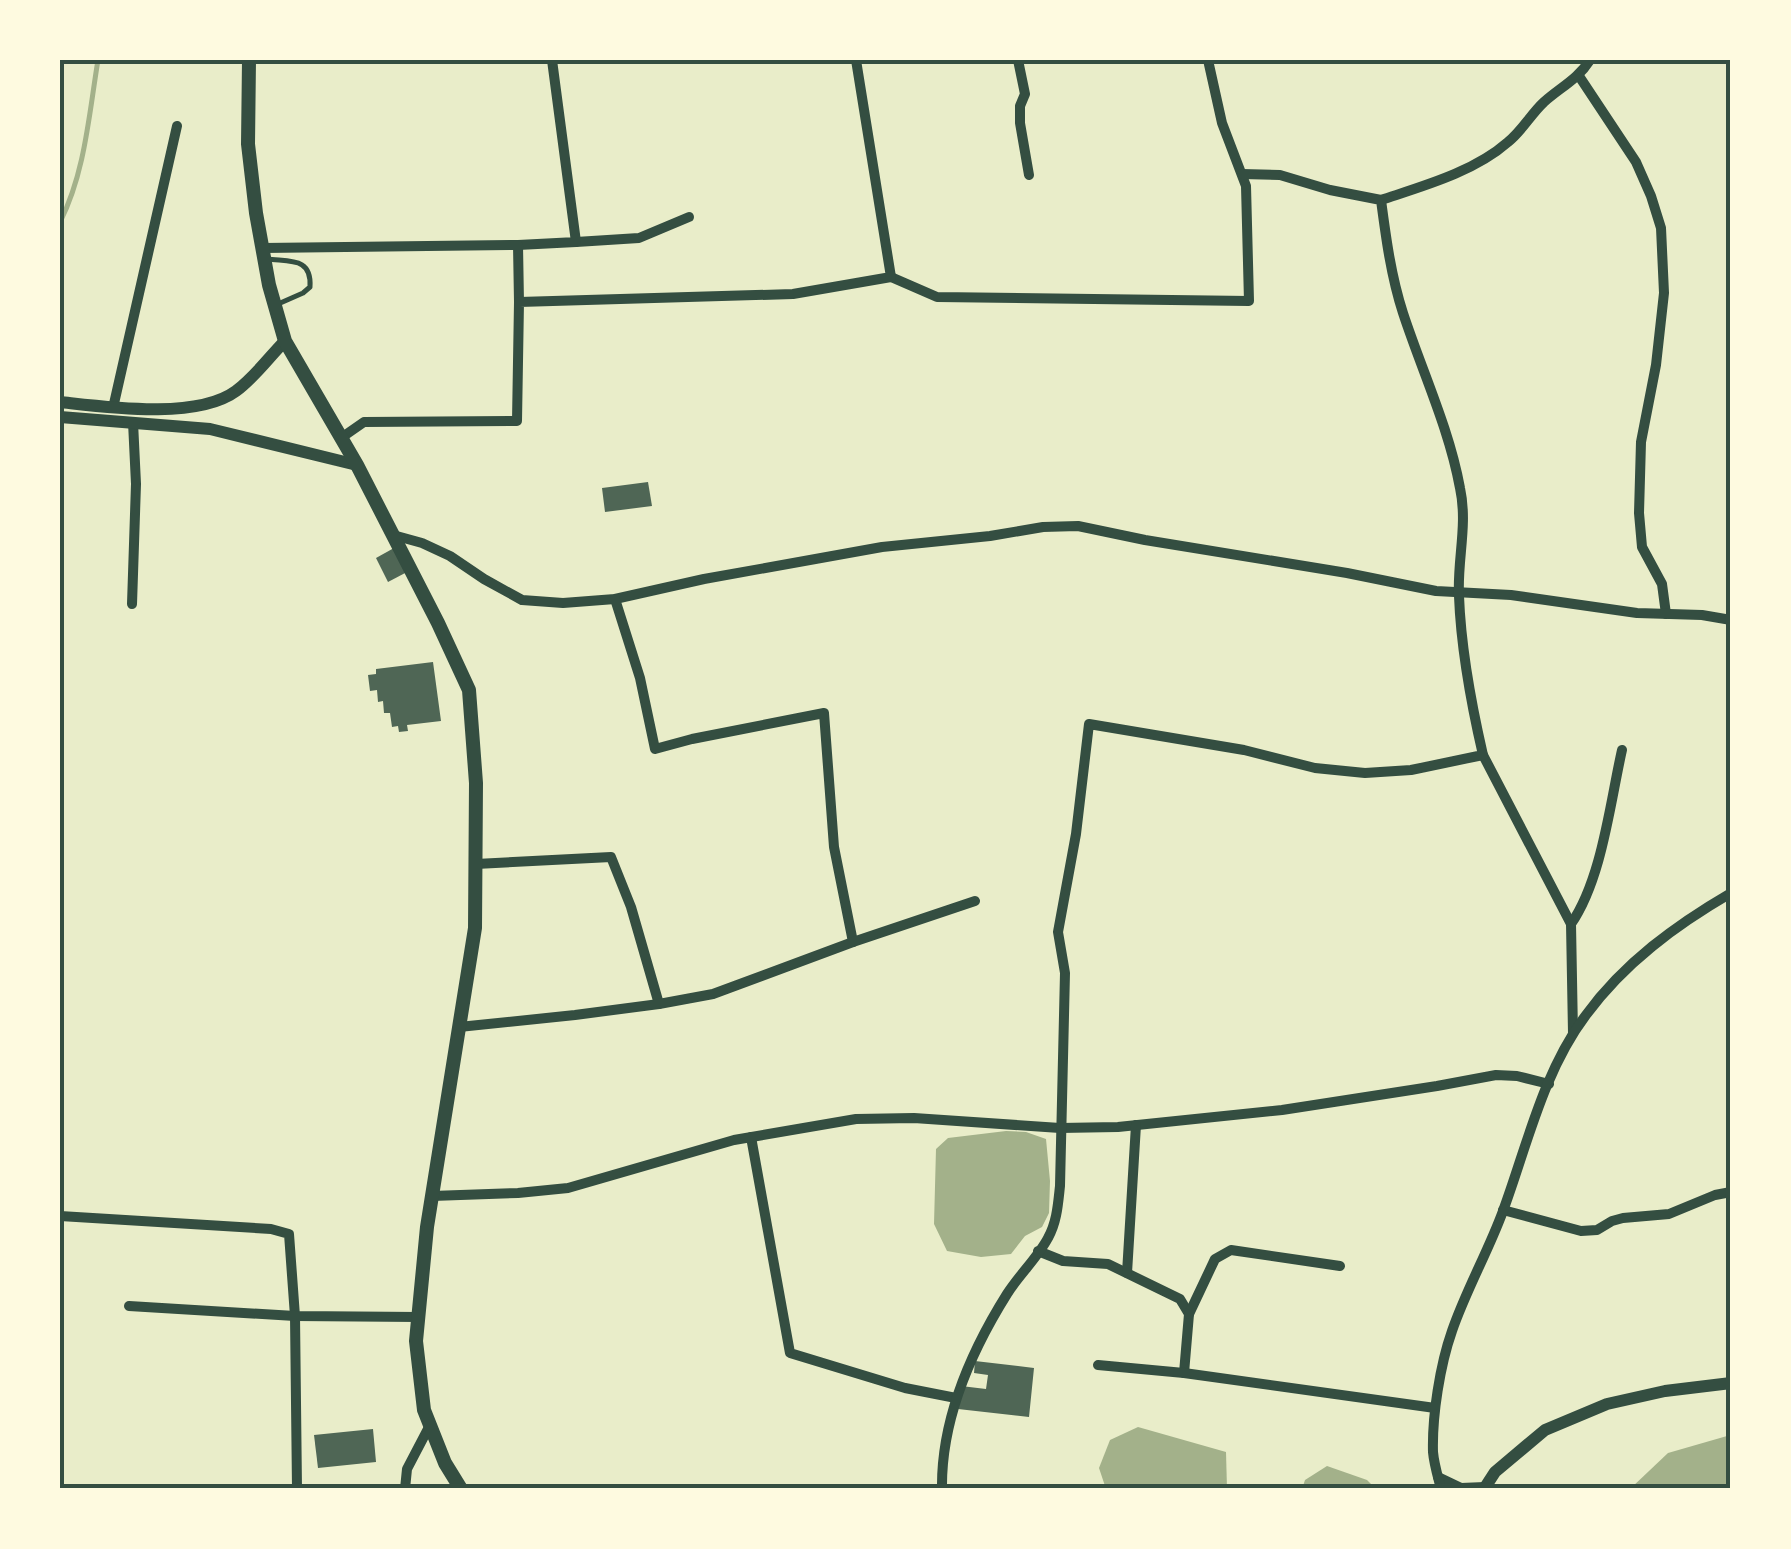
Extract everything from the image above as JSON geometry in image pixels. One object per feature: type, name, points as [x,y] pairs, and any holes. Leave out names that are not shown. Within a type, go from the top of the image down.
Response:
[{"type":"main road","points":[[250,60],[248,144],[264,253],[286,340],[357,465],[470,690],[476,784],[475,928],[432,1196],[416,1342],[424,1410],[445,1463],[461,1489]]},
{"type":"street","points":[[552,60],[576,242]]},
{"type":"street","points":[[856,60],[892,277]]},
{"type":"street","points":[[1018,60],[1025,94],[1020,123],[1029,176]]},
{"type":"street","points":[[520,302],[792,294],[892,277],[937,297],[1249,301],[1246,186],[1222,124],[1208,60]]},
{"type":"street","points":[[1242,174],[1280,175],[1381,200],[1483,160],[1511,140],[1527,118],[1579,76],[1590,60]]},
{"type":"street","points":[[1579,76],[1636,162],[1660,228],[1664,293],[1656,365],[1641,442],[1639,513],[1642,547],[1662,584],[1666,614]]},
{"type":"street","points":[[112,408],[177,126]]},
{"type":"street","points":[[1381,200],[1401,308],[1451,449],[1462,493],[1464,527],[1458,592],[1463,650],[1483,755],[1572,924],[1574,1034]]},
{"type":"street","points":[[264,253],[639,238],[689,217]]},
{"type":"street","points":[[341,438],[364,422],[518,420],[518,245]]},
{"type":"street","points":[[60,402],[144,411],[202,404],[232,394],[286,340]]},
{"type":"street","points":[[60,417],[210,428],[357,465]]},
{"type":"street","points":[[132,604],[136,484],[133,422]]},
{"type":"street","points":[[392,534],[450,556],[522,600],[563,603],[615,599],[882,547],[1078,526],[1436,591],[1731,620]]},
{"type":"street","points":[[615,599],[640,678],[656,748],[824,714],[834,847],[854,942]]},
{"type":"street","points":[[942,1489],[947,1438],[970,1361],[1005,1296],[1047,1240],[1056,1218],[1064,973],[1058,932],[1076,834],[1089,724],[1244,750],[1315,768],[1365,773],[1411,770],[1483,755]]},
{"type":"street","points":[[1572,924],[1592,886],[1622,750]]},
{"type":"street","points":[[476,864],[611,857],[631,906],[659,1004]]},
{"type":"street","points":[[1731,893],[1642,953],[1586,1015],[1562,1051],[1519,1160],[1504,1210],[1451,1333],[1435,1408],[1433,1454],[1440,1483],[1485,1488],[1496,1472],[1544,1430],[1606,1404],[1731,1383]]},
{"type":"street","points":[[459,1027],[713,994],[975,901]]},
{"type":"street","points":[[432,1196],[568,1188],[751,1137],[856,1120],[914,1118],[1060,1128],[1136,1126],[1282,1110],[1496,1074],[1549,1084]]},
{"type":"street","points":[[1128,1273],[1136,1126]]},
{"type":"street","points":[[751,1137],[790,1354],[905,1388],[956,1398]]},
{"type":"street","points":[[1504,1210],[1581,1231],[1598,1230],[1624,1218],[1669,1214],[1731,1192]]},
{"type":"street","points":[[60,1216],[271,1229],[289,1234],[295,1316],[297,1489]]},
{"type":"street","points":[[1184,1372],[1190,1314],[1215,1259],[1231,1250],[1340,1266]]},
{"type":"street","points":[[1038,1251],[1063,1261],[1108,1264],[1180,1300],[1190,1314]]},
{"type":"street","points":[[130,1306],[295,1316],[418,1317]]},
{"type":"street","points":[[1098,1365],[1184,1372],[1435,1408]]},
{"type":"street","points":[[405,1489],[407,1469],[430,1425]]},
{"type":"lane","points":[[264,253],[306,266],[310,272],[310,287],[275,305]]},
{"type":"shaded area","points":[[1006,1131],[1046,1139],[1049,1213],[1042,1227],[1025,1236],[1011,1254],[981,1257],[947,1251],[934,1224],[936,1149],[948,1138]]},
{"type":"shaded area","points":[[1138,1427],[1226,1452],[1227,1489],[1106,1489],[1099,1468],[1110,1440]]},
{"type":"shaded area","points":[[1731,1436],[1731,1489],[1630,1489],[1668,1453]]},
{"type":"shaded area","points":[[1327,1466],[1367,1480],[1376,1489],[1302,1489],[1305,1480]]},
{"type":"building","points":[[648,482],[652,506],[605,512],[602,488]]},
{"type":"building","points":[[394,548],[407,572],[388,582],[376,558]]},
{"type":"building","points":[[433,662],[441,721],[407,725],[408,731],[399,732],[398,726],[392,727],[390,713],[384,713],[383,701],[378,702],[377,690],[370,691],[368,675],[376,674],[376,669]]},
{"type":"building","points":[[975,1361],[1034,1368],[1029,1417],[958,1409],[961,1386],[986,1389],[988,1375],[974,1373]]},
{"type":"building","points":[[373,1429],[376,1462],[318,1468],[314,1435]]},
{"type":"waterway","points":[[60,222],[81,163],[98,60]]}]
